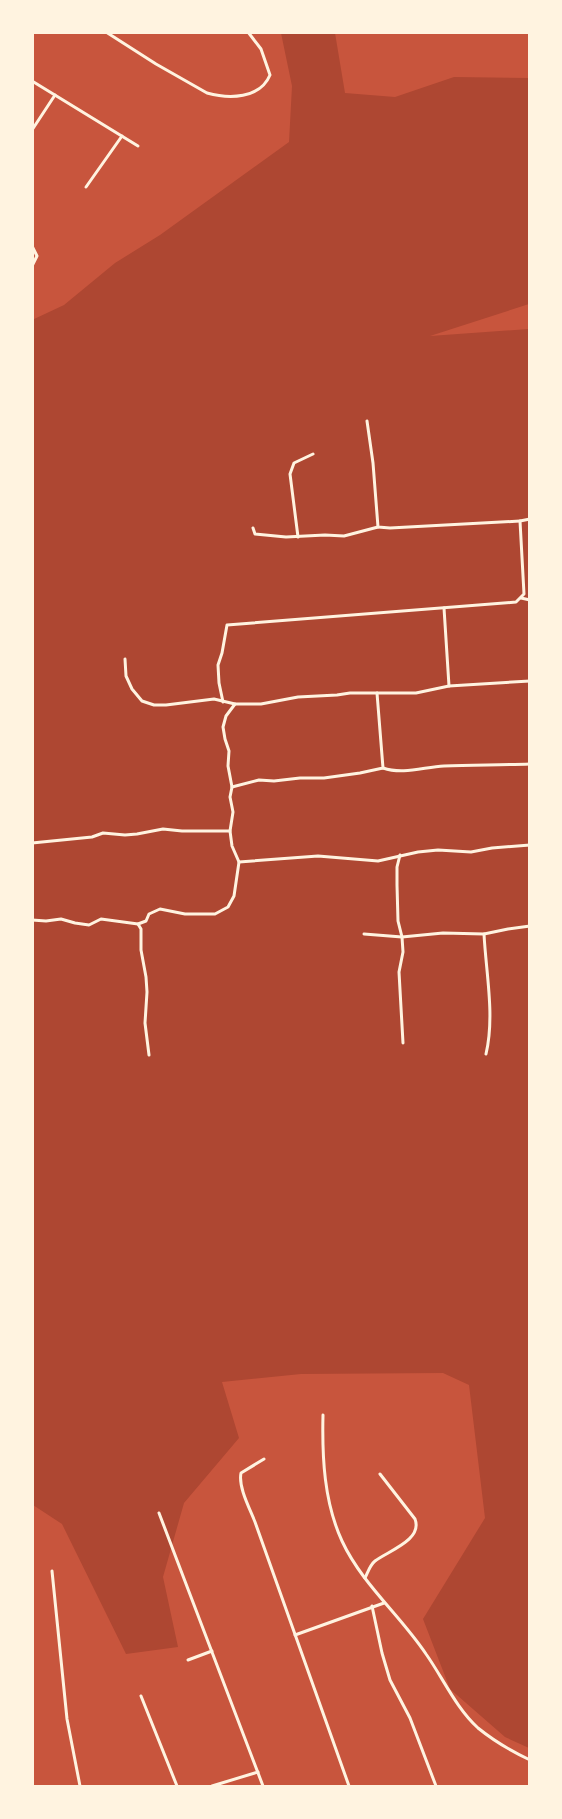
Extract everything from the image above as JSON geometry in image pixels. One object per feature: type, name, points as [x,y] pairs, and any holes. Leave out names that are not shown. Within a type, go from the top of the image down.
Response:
[{"type":"street","points":[[106,32],[156,64],[207,93],[243,96],[256,92],[267,83],[270,75],[261,50],[248,32]]},
{"type":"street","points":[[32,81],[138,146]]},
{"type":"street","points":[[32,130],[55,96]]},
{"type":"street","points":[[86,187],[122,136]]},
{"type":"street","points":[[32,246],[37,256],[32,266]]},
{"type":"street","points":[[367,422],[373,463],[378,527]]},
{"type":"street","points":[[298,537],[290,474],[294,463],[314,454]]},
{"type":"street","points":[[253,528],[255,534],[266,536],[344,536],[378,527],[390,528],[530,519]]},
{"type":"street","points":[[223,702],[218,664],[227,625],[516,602],[524,594],[520,521]]},
{"type":"street","points":[[520,598],[530,600]]},
{"type":"street","points":[[444,608],[450,686]]},
{"type":"street","points":[[125,659],[126,676],[132,689],[142,700],[154,705],[166,706],[214,699],[235,704],[261,704],[298,697],[337,696],[350,693],[416,692],[450,686],[530,681]]},
{"type":"street","points":[[377,693],[383,768]]},
{"type":"street","points":[[32,920],[61,919],[89,925],[101,919],[138,924],[146,921],[149,914],[160,909],[200,915],[215,914],[228,907],[234,896],[239,862],[232,846],[230,831],[233,812],[230,797],[232,788],[228,766],[229,751],[224,727],[226,716],[235,704]]},
{"type":"street","points":[[232,788],[259,780],[324,778],[383,768],[409,771],[442,766],[530,764]]},
{"type":"street","points":[[32,843],[92,837],[103,833],[137,834],[163,828],[182,831],[230,831]]},
{"type":"street","points":[[239,862],[318,856],[378,861],[400,855],[438,850],[471,852],[530,845]]},
{"type":"street","points":[[400,855],[397,867],[397,885],[398,921],[403,952],[399,981],[403,1044]]},
{"type":"street","points":[[138,924],[141,929],[141,950],[146,977],[145,1023],[149,1055]]},
{"type":"street","points":[[364,934],[402,937],[443,933],[484,934],[508,928],[530,926]]},
{"type":"street","points":[[484,934],[489,1004],[489,1040],[486,1054]]},
{"type":"street","points":[[323,1415],[322,1452],[334,1518],[342,1542],[364,1578],[425,1652],[454,1698],[478,1727],[509,1750],[530,1760]]},
{"type":"street","points":[[264,1459],[241,1473],[240,1480],[250,1513],[255,1522],[296,1635],[349,1786]]},
{"type":"street","points":[[364,1578],[375,1561],[408,1541],[417,1526],[415,1519],[380,1474]]},
{"type":"street","points":[[159,1513],[263,1786]]},
{"type":"street","points":[[52,1571],[67,1719],[80,1786]]},
{"type":"street","points":[[296,1635],[384,1603]]},
{"type":"street","points":[[372,1606],[390,1680],[410,1718],[436,1786]]},
{"type":"street","points":[[188,1660],[212,1651]]},
{"type":"street","points":[[141,1696],[177,1786]]},
{"type":"street","points":[[212,1786],[258,1772]]},
{"type":"shaded area","points":[[281,33],[335,33],[345,93],[395,97],[454,77],[529,78],[529,304],[430,336],[529,329],[529,1748],[505,1737],[450,1689],[423,1619],[485,1518],[469,1385],[443,1373],[301,1374],[222,1382],[239,1438],[184,1503],[163,1577],[178,1647],[126,1654],[62,1524],[33,1505],[32,320],[64,305],[115,263],[160,235],[289,142],[292,86]]}]
